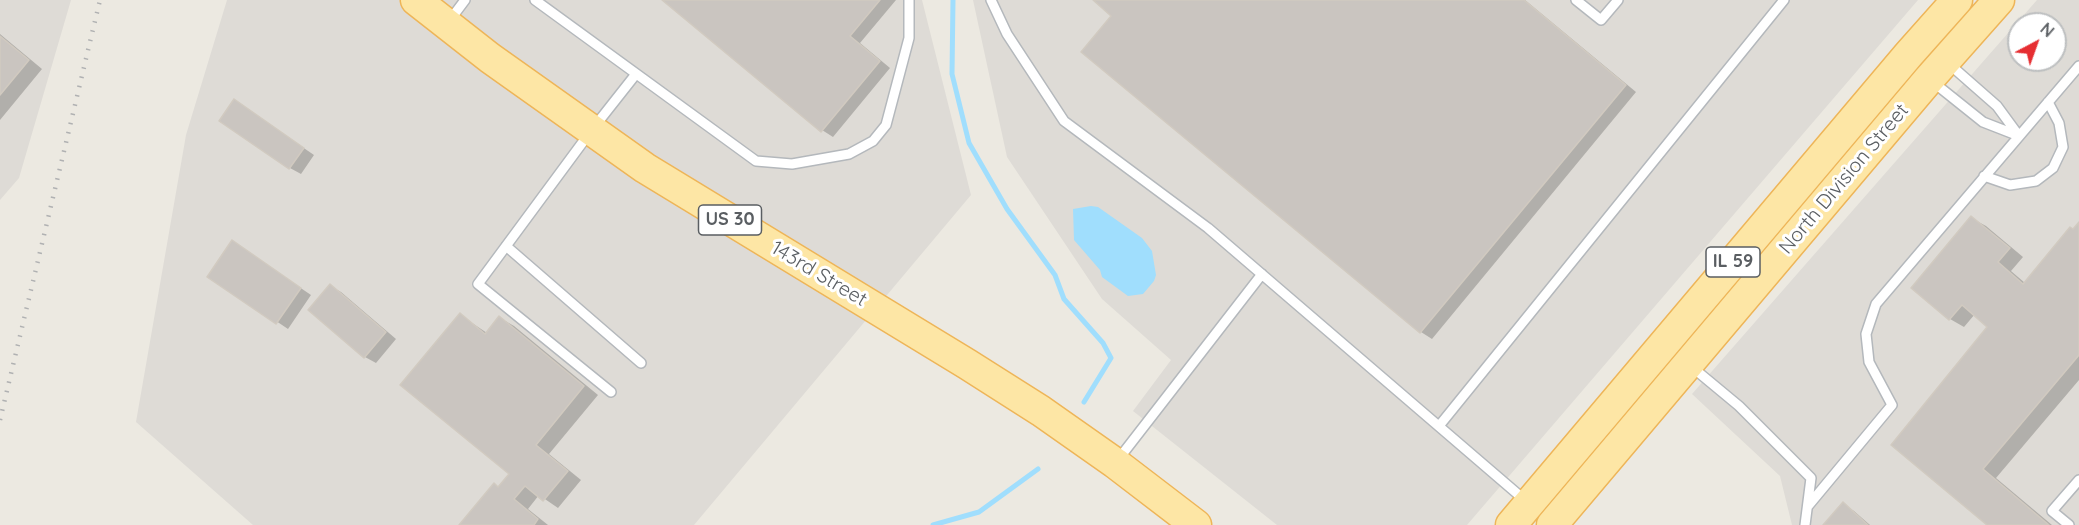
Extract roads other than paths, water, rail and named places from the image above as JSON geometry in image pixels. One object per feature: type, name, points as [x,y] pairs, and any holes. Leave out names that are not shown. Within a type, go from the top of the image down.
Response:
[{"type":"main road","name":"143rd Street","points":[[416,0],[591,131],[662,179],[967,364],[1115,463],[1196,525]]},
{"type":"main road","name":"North Division Street","points":[[1520,514],[1893,72],[1957,0]]},
{"type":"main road","name":"North Division Street","points":[[1552,525],[1937,69],[1999,0]]},
{"type":"lane","points":[[447,24],[465,0]]},
{"type":"lane","points":[[535,0],[756,161],[792,164],[849,154],[873,141],[886,125],[909,38],[909,0]]},
{"type":"lane","points":[[991,0],[1007,34],[1064,120],[1208,228],[1439,426],[1520,514]]},
{"type":"lane","points":[[1576,0],[1601,20],[1618,0]]},
{"type":"lane","points":[[1439,426],[1784,0]]},
{"type":"lane","points":[[1808,506],[1892,405],[1869,362],[1866,334],[1876,304],[2079,66]]},
{"type":"lane","points":[[1937,69],[1983,122],[2019,136]]},
{"type":"lane","points":[[1937,69],[1998,106],[2019,136]]},
{"type":"lane","points":[[611,392],[478,285],[591,131],[636,74]]},
{"type":"lane","points":[[1984,176],[2010,185],[2036,181],[2053,168],[2062,147],[2059,123],[2048,102]]},
{"type":"lane","points":[[506,246],[641,363]]},
{"type":"lane","points":[[1115,463],[1262,274]]},
{"type":"lane","points":[[1688,363],[1739,406],[1811,478],[1805,525]]},
{"type":"lane","points":[[2069,525],[2052,511],[2079,480]]},
{"type":"water","points":[[1098,207],[1142,238],[1152,251],[1156,275],[1143,294],[1128,296],[1102,277],[1100,270],[1074,240],[1073,209]]},
{"type":"waterway","points":[[953,0],[952,74],[969,143],[1007,209],[1055,275],[1064,299],[1103,343],[1111,358],[1084,402]]},
{"type":"waterway","points":[[933,525],[979,512],[1038,469]]},
{"type":"railway","points":[[0,420],[100,0]]}]
